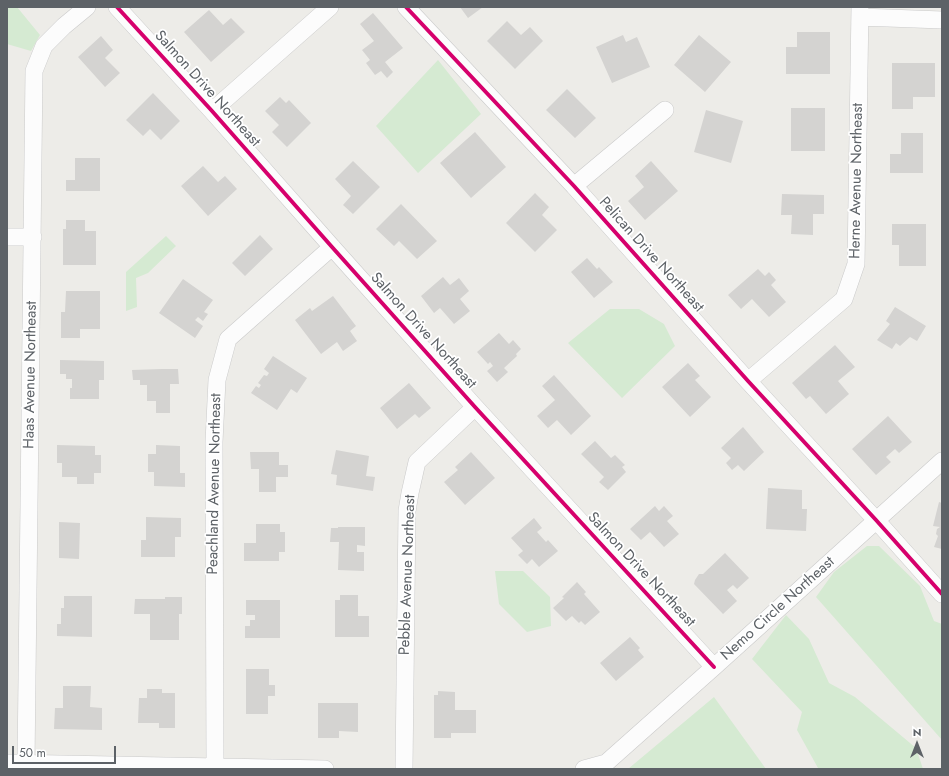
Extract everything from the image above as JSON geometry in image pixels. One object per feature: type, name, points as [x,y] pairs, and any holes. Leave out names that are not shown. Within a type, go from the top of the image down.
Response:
[{"type":"street","name":"Haas Avenue Northeast","points":[[26,764],[34,71],[44,46],[64,26],[87,7]]},
{"type":"street","name":"Salmon Drive Northeast","points":[[116,7],[212,111],[475,407],[714,667]]},
{"type":"street","points":[[212,111],[330,7]]},
{"type":"street","name":"Pelican Drive Northeast","points":[[406,7],[574,186],[748,381],[942,594]]},
{"type":"street","points":[[860,12],[942,20]]},
{"type":"street","name":"Herne Avenue Northeast","points":[[748,381],[844,299],[856,264],[860,12]]},
{"type":"street","points":[[574,186],[665,110]]},
{"type":"street","points":[[7,237],[33,237]]},
{"type":"street","name":"Peachland Avenue Northeast","points":[[215,768],[214,442],[217,380],[228,339],[332,247]]},
{"type":"street","name":"Pebble Avenue Northeast","points":[[404,769],[408,511],[410,493],[418,462],[475,407]]},
{"type":"street","name":"Nemo Circle Northeast","points":[[584,769],[606,763],[942,461]]},
{"type":"street","points":[[7,763],[325,769]]},
{"type":"green space","points":[[7,7],[17,7],[40,35],[31,51],[7,44]]},
{"type":"green space","points":[[438,60],[481,114],[418,173],[376,126]]},
{"type":"green space","points":[[166,236],[176,246],[148,273],[136,278],[137,307],[126,311],[126,272]]},
{"type":"green space","points":[[610,309],[639,309],[664,324],[675,346],[622,398],[568,343]]},
{"type":"green space","points":[[867,546],[879,546],[920,586],[934,621],[942,624],[942,740],[816,597],[834,572]]},
{"type":"green space","points":[[495,571],[523,571],[550,597],[551,626],[527,632],[499,604]]},
{"type":"green space","points":[[786,615],[809,639],[829,683],[855,697],[916,748],[923,769],[817,769],[818,768],[797,730],[802,712],[752,659]]},
{"type":"green space","points":[[714,697],[766,769],[628,769]]},
{"type":"building","points":[[460,7],[483,7],[468,18]]},
{"type":"building","points":[[209,10],[223,25],[231,18],[245,32],[211,62],[184,32]]},
{"type":"building","points":[[373,13],[403,48],[385,62],[393,72],[387,78],[381,71],[375,75],[366,63],[370,60],[362,50],[374,41],[360,24]]},
{"type":"building","points":[[507,21],[521,35],[530,27],[543,41],[515,69],[487,41]]},
{"type":"building","points":[[797,32],[830,32],[830,74],[786,74],[786,47],[797,47]]},
{"type":"building","points":[[623,35],[626,42],[637,37],[650,67],[612,83],[596,47]]},
{"type":"building","points":[[699,35],[731,62],[705,92],[674,65]]},
{"type":"building","points":[[101,36],[113,50],[105,58],[120,73],[105,87],[78,57]]},
{"type":"building","points":[[892,63],[935,63],[935,97],[913,97],[913,109],[892,109]]},
{"type":"building","points":[[567,89],[596,118],[575,138],[546,110]]},
{"type":"building","points":[[153,93],[180,121],[161,140],[150,129],[143,136],[126,120]]},
{"type":"building","points":[[280,97],[286,103],[289,100],[311,123],[287,147],[272,132],[279,125],[265,111]]},
{"type":"building","points":[[791,108],[825,108],[825,151],[791,151]]},
{"type":"building","points":[[706,110],[743,121],[731,163],[694,152]]},
{"type":"building","points":[[475,132],[506,167],[471,198],[440,163]]},
{"type":"building","points":[[901,133],[923,133],[923,173],[890,173],[890,154],[901,154]]},
{"type":"building","points":[[75,158],[100,158],[100,191],[66,191],[66,180],[75,180]]},
{"type":"building","points":[[353,161],[380,187],[353,214],[343,205],[351,196],[335,179]]},
{"type":"building","points":[[651,161],[678,191],[645,220],[628,201],[644,187],[635,176]]},
{"type":"building","points":[[203,166],[218,182],[225,176],[237,189],[208,216],[181,186]]},
{"type":"building","points":[[535,193],[549,207],[542,215],[557,230],[535,252],[506,223]]},
{"type":"building","points":[[782,194],[824,195],[824,214],[813,214],[813,235],[791,234],[792,215],[781,215]]},
{"type":"building","points":[[401,204],[437,241],[417,259],[399,241],[394,246],[376,229]]},
{"type":"building","points":[[66,220],[85,220],[85,231],[96,231],[96,265],[63,265],[63,229],[66,229]]},
{"type":"building","points":[[892,224],[926,224],[926,266],[899,266],[899,245],[892,245]]},
{"type":"building","points":[[260,235],[273,249],[245,276],[232,263]]},
{"type":"building","points":[[587,258],[597,269],[599,267],[613,282],[594,298],[571,272]]},
{"type":"building","points":[[758,269],[765,276],[769,272],[776,280],[771,285],[786,302],[769,317],[752,299],[741,309],[728,295]]},
{"type":"building","points":[[443,277],[450,285],[459,278],[469,291],[460,299],[470,311],[454,324],[440,308],[434,313],[421,296]]},
{"type":"building","points":[[183,279],[213,300],[204,312],[208,314],[203,321],[198,317],[195,320],[203,326],[195,338],[159,313]]},
{"type":"building","points":[[66,291],[100,291],[100,329],[80,329],[80,338],[61,338],[61,312],[65,312]]},
{"type":"building","points":[[333,296],[356,326],[350,331],[357,341],[343,351],[337,342],[321,354],[295,320],[310,308],[312,311]]},
{"type":"building","points":[[895,307],[926,326],[917,341],[910,337],[900,346],[896,343],[892,349],[877,340],[890,324],[886,321]]},
{"type":"building","points":[[499,333],[509,344],[513,340],[521,349],[516,354],[517,356],[504,368],[508,372],[497,382],[487,371],[493,366],[490,362],[488,364],[477,352]]},
{"type":"building","points":[[835,345],[855,367],[838,381],[849,394],[826,414],[810,396],[806,399],[792,383]]},
{"type":"building","points":[[273,356],[307,378],[297,393],[291,389],[277,410],[251,393],[256,386],[259,388],[261,385],[258,383],[264,375],[267,376],[269,373],[264,369]]},
{"type":"building","points":[[60,360],[104,361],[104,380],[99,380],[99,399],[70,399],[72,379],[66,379],[66,374],[60,374]]},
{"type":"building","points":[[688,363],[700,376],[695,380],[711,397],[690,417],[662,387]]},
{"type":"building","points":[[178,369],[179,384],[170,384],[170,413],[156,413],[156,401],[147,401],[147,385],[140,385],[140,380],[133,380],[132,370]]},
{"type":"building","points":[[554,375],[591,416],[571,435],[557,420],[548,428],[537,416],[555,400],[542,386]]},
{"type":"building","points":[[409,383],[431,408],[419,418],[415,414],[397,429],[380,408]]},
{"type":"building","points":[[888,416],[912,442],[899,453],[895,449],[886,457],[891,462],[876,475],[852,449]]},
{"type":"building","points":[[743,427],[764,452],[744,471],[738,465],[732,470],[726,463],[731,458],[721,448]]},
{"type":"building","points":[[595,441],[611,458],[615,455],[625,465],[622,467],[626,472],[608,490],[599,482],[604,477],[581,454]]},
{"type":"building","points":[[57,445],[95,446],[95,455],[101,455],[101,473],[94,473],[94,484],[77,484],[77,477],[62,477],[62,463],[57,463]]},
{"type":"building","points":[[156,445],[180,446],[180,473],[185,473],[185,487],[154,486],[154,472],[148,472],[148,454],[156,454]]},
{"type":"building","points":[[336,450],[369,456],[366,476],[375,477],[373,491],[336,485],[337,475],[331,474]]},
{"type":"building","points":[[250,452],[279,452],[279,465],[288,465],[288,477],[276,477],[276,492],[259,492],[259,469],[251,469]]},
{"type":"building","points":[[471,452],[495,478],[465,505],[444,482],[458,470],[455,467]]},
{"type":"building","points":[[768,488],[802,490],[802,509],[807,509],[806,531],[766,529]]},
{"type":"building","points":[[939,502],[942,503],[942,549],[934,547],[938,536],[936,534],[937,529],[940,527],[933,526]]},
{"type":"building","points":[[655,506],[659,511],[664,506],[673,516],[667,521],[679,534],[664,547],[650,532],[641,540],[630,529]]},
{"type":"building","points":[[146,517],[181,518],[181,537],[175,537],[175,557],[141,557],[141,540],[146,540]]},
{"type":"building","points":[[534,518],[542,528],[537,532],[546,542],[548,540],[558,551],[539,567],[532,559],[527,564],[518,555],[523,551],[511,538]]},
{"type":"building","points":[[59,522],[80,523],[79,559],[59,558]]},
{"type":"building","points":[[256,524],[280,524],[280,532],[285,532],[285,552],[279,552],[279,561],[244,561],[244,543],[256,543]]},
{"type":"building","points":[[365,527],[365,546],[357,545],[357,552],[364,552],[364,571],[338,570],[339,542],[330,542],[331,528]]},
{"type":"building","points":[[725,553],[749,578],[737,589],[733,585],[727,590],[737,601],[723,614],[694,584],[699,574],[703,574]]},
{"type":"building","points":[[577,582],[586,592],[584,594],[600,612],[585,625],[581,621],[579,623],[572,616],[566,621],[553,608],[564,598],[562,597]]},
{"type":"building","points":[[340,595],[358,595],[358,616],[369,616],[369,637],[335,637],[335,600],[340,600]]},
{"type":"building","points":[[64,596],[92,596],[92,637],[57,636],[57,624],[61,624],[61,608],[64,608]]},
{"type":"building","points":[[165,597],[182,597],[182,614],[179,614],[179,640],[150,640],[150,614],[134,614],[135,599],[165,599]]},
{"type":"building","points":[[246,600],[280,600],[280,638],[245,638],[245,626],[250,626],[250,620],[255,620],[255,615],[246,615]]},
{"type":"building","points":[[630,637],[640,648],[638,650],[644,657],[616,681],[600,663]]},
{"type":"building","points":[[246,669],[269,669],[269,685],[275,685],[275,696],[268,696],[268,714],[246,714]]},
{"type":"building","points":[[63,686],[91,686],[90,707],[102,708],[102,730],[54,729],[55,708],[63,708]]},
{"type":"building","points":[[147,689],[162,689],[162,693],[175,693],[175,728],[159,728],[159,723],[138,723],[139,698],[147,698]]},
{"type":"building","points":[[438,691],[455,692],[455,710],[476,710],[476,733],[451,733],[451,738],[434,738],[434,695],[438,695]]},
{"type":"building","points":[[318,703],[358,703],[358,732],[339,731],[339,738],[318,738]]},
{"type":"cycle path","points":[[117,7],[212,111],[475,407],[714,667]]},
{"type":"cycle path","points":[[406,7],[574,186],[748,381],[942,594]]}]
